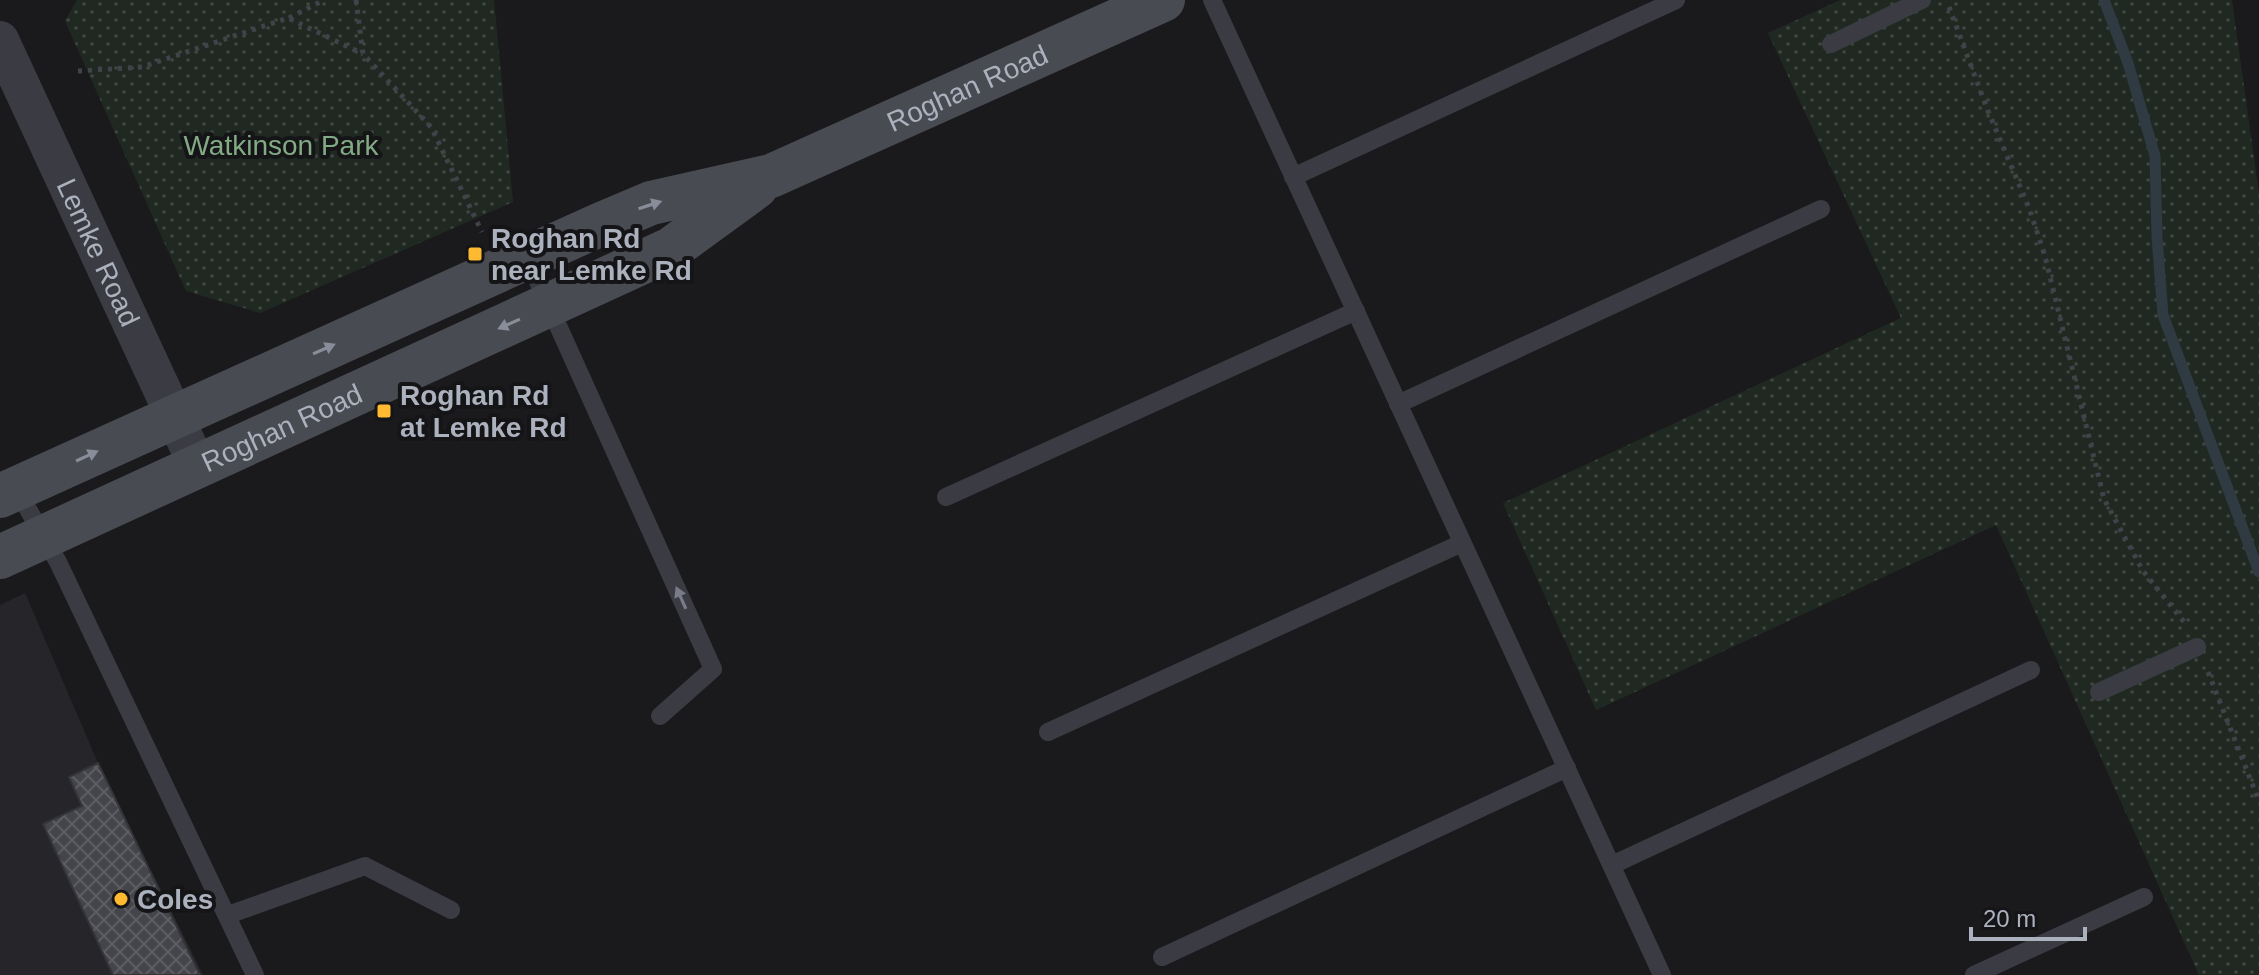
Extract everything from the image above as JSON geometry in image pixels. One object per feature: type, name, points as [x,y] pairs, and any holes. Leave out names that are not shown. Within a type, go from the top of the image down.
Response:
[{"type":"main road","name":"Roghan Road","points":[[8,492],[174,416],[507,250],[651,203],[771,176],[1163,0]]},
{"type":"main road","name":"Roghan Road","points":[[0,557],[671,249],[771,176]]},
{"type":"street","name":"Lemke Road","points":[[0,40],[197,465]]},
{"type":"lane","points":[[1212,0],[1662,975]]},
{"type":"lane","points":[[1293,177],[1676,0]]},
{"type":"lane","points":[[1831,44],[1922,0]]},
{"type":"lane","points":[[1398,404],[1821,209]]},
{"type":"lane","points":[[507,250],[548,306],[713,669],[660,716]]},
{"type":"lane","points":[[946,497],[1356,311]]},
{"type":"lane","points":[[8,492],[44,535],[255,975]]},
{"type":"lane","points":[[1048,732],[1462,543]]},
{"type":"lane","points":[[2099,692],[2197,647]]},
{"type":"lane","points":[[1612,865],[2031,670]]},
{"type":"lane","points":[[1162,957],[1567,768]]},
{"type":"lane","points":[[228,915],[365,866],[451,910]]},
{"type":"lane","points":[[1974,975],[2144,897]]},
{"type":"path","points":[[78,71],[142,67],[288,18],[324,0]]},
{"type":"path","points":[[356,0],[363,54]]},
{"type":"path","points":[[1947,0],[2045,256],[2104,499],[2143,571],[2191,631],[2259,801]]},
{"type":"path","points":[[288,18],[363,54],[431,127],[507,250]]},
{"type":"shaded area","points":[[25,593],[98,763],[203,975],[0,975],[0,605]]},
{"type":"green space","name":"Watkinson Park","points":[[77,0],[494,0],[513,202],[260,313],[186,291],[65,21]]},
{"type":"green space","points":[[1840,0],[2232,0],[2259,194],[2259,975],[2199,975],[1996,525],[1596,710],[1503,503],[1901,318],[1768,33]]},
{"type":"building","name":"Coles","points":[[98,763],[200,975],[113,975],[43,824],[82,806],[69,777]]},
{"type":"waterway","points":[[2104,0],[2128,63],[2155,156],[2163,315],[2259,572]]},
{"type":"place","name":"Roghan Rd near Lemke Rd","points":[[475,254]]},
{"type":"place","name":"Roghan Rd at Lemke Rd","points":[[384,411]]},
{"type":"place","name":"Coles","points":[[121,899]]}]
